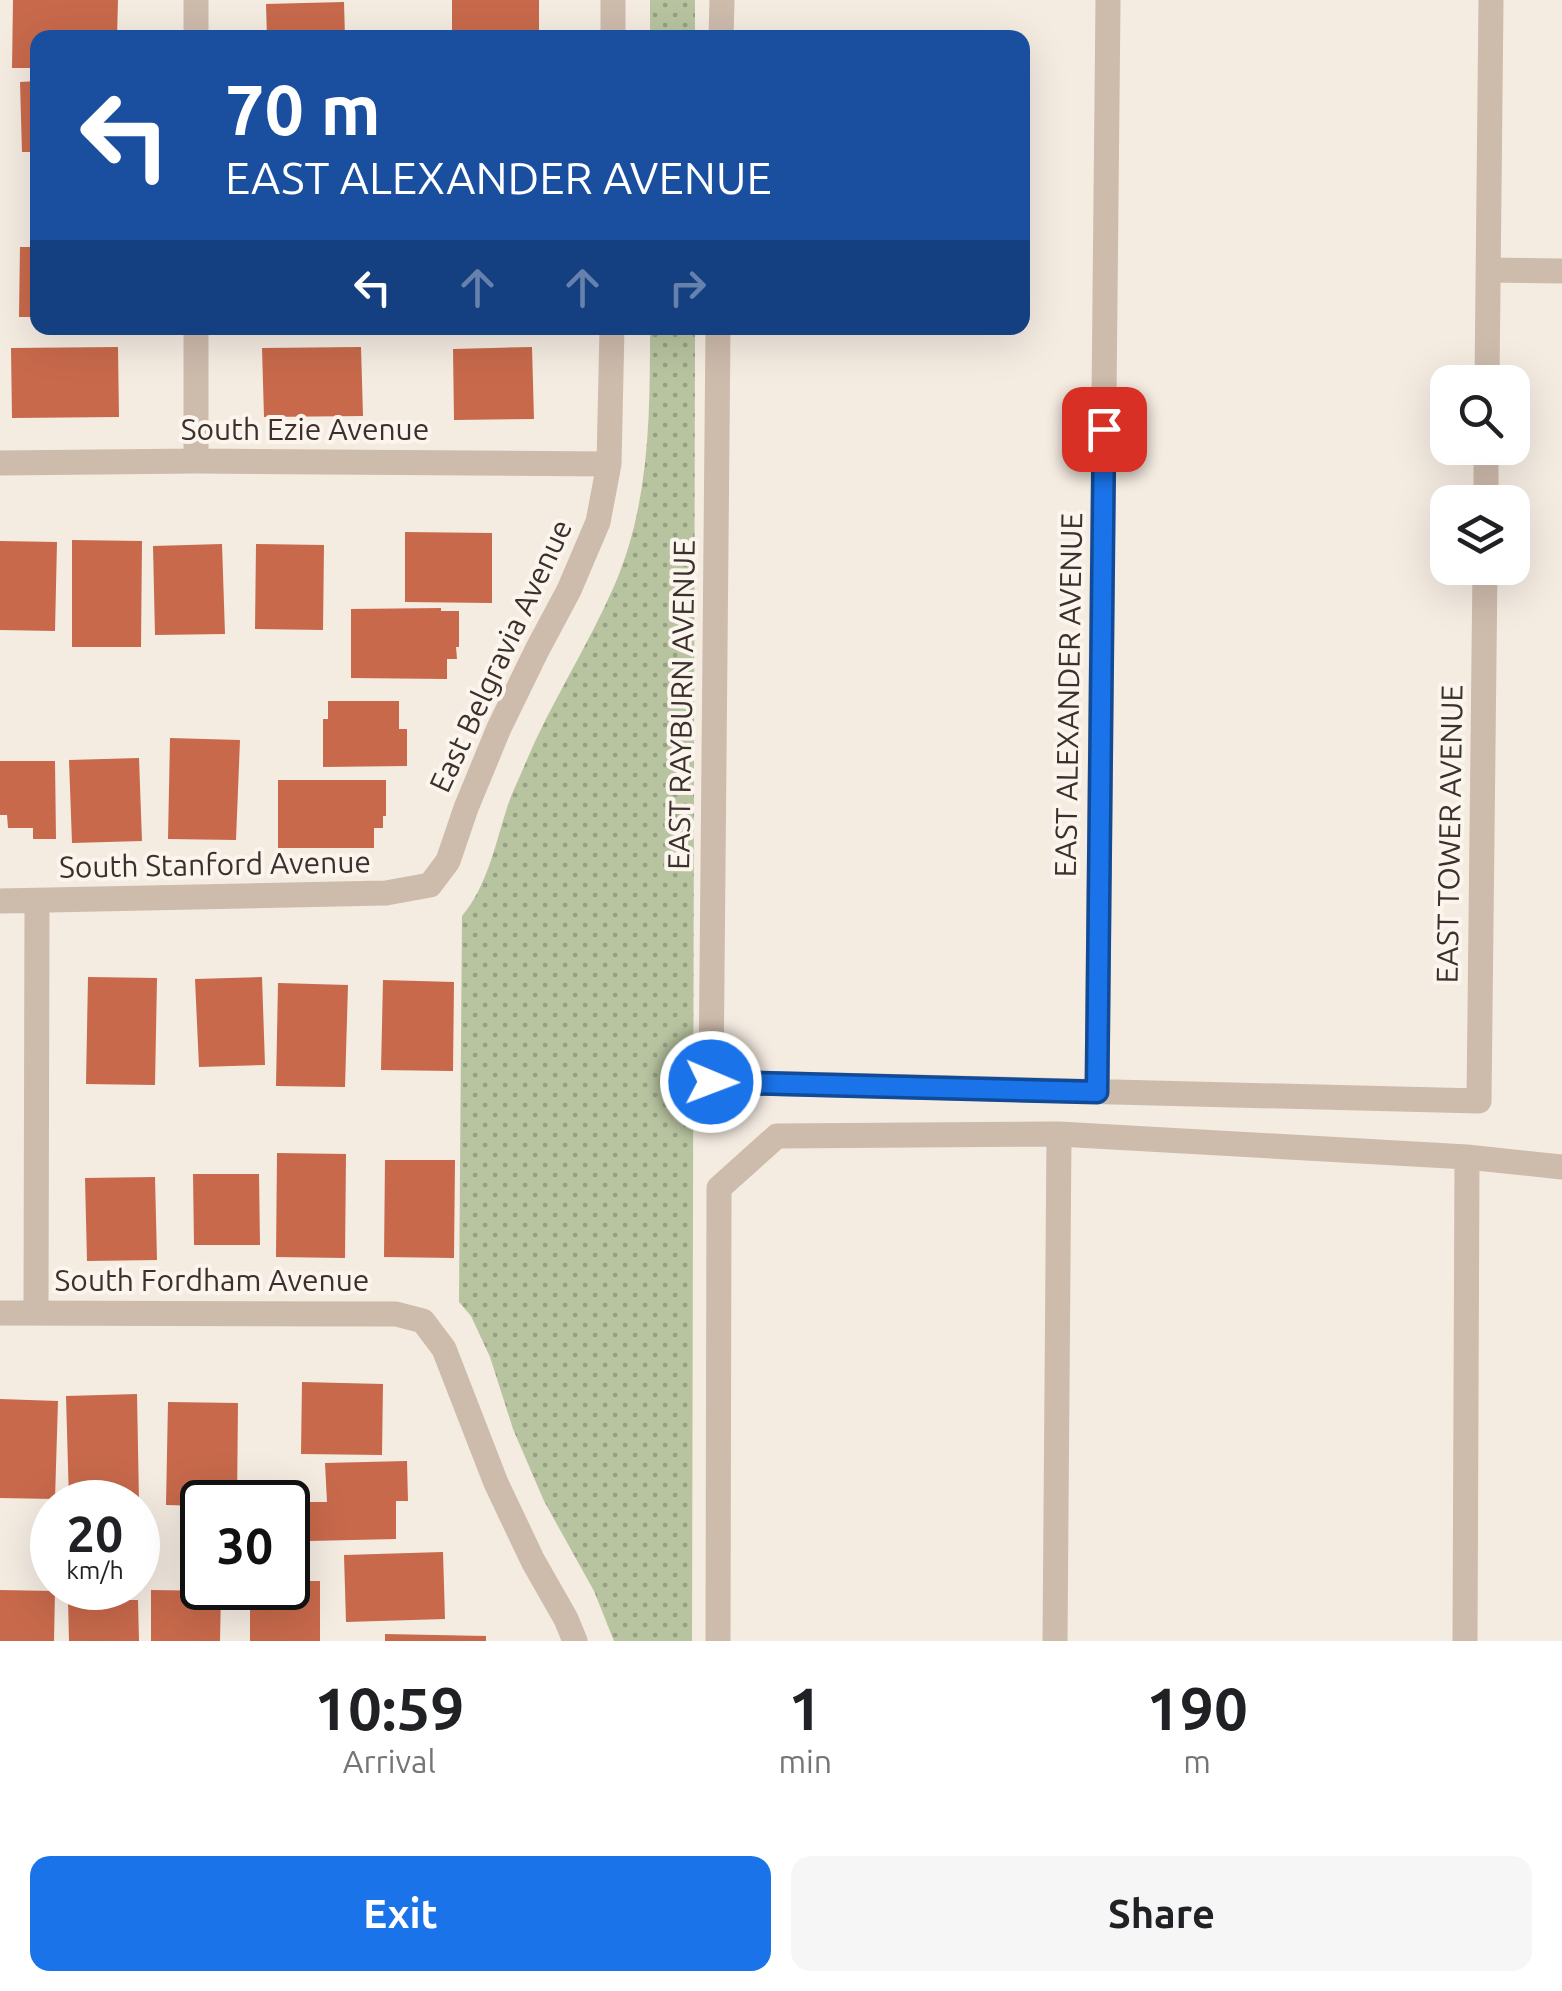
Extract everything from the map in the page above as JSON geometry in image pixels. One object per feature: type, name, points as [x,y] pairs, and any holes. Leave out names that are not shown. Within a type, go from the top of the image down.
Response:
[{"type":"street","points":[[196,0],[196,30]]},
{"type":"street","points":[[613,0],[613,30]]},
{"type":"street","points":[[721,30],[722,0]]},
{"type":"street","name":"EAST ALEXANDER AVENUE","points":[[1097,1092],[1108,0]]},
{"type":"street","points":[[1487,365],[1491,0]]},
{"type":"street","points":[[1488,270],[1562,271]]},
{"type":"street","points":[[196,335],[196,461]]},
{"type":"street","name":"East Belgravia Avenue","points":[[430,885],[448,860],[500,728],[569,590],[598,522],[609,464],[612,335]]},
{"type":"street","name":"EAST RAYBURN AVENUE","points":[[718,335],[711,1082],[1097,1092]]},
{"type":"street","name":"South Ezie Avenue","points":[[0,462],[609,464]]},
{"type":"street","name":"EAST TOWER AVENUE","points":[[1097,1092],[1479,1100],[1485,585]]},
{"type":"street","name":"South Stanford Avenue","points":[[0,901],[386,893],[430,885]]},
{"type":"street","points":[[36,1313],[38,902]]},
{"type":"street","points":[[1055,1641],[1059,1134]]},
{"type":"street","points":[[718,1641],[719,1188],[777,1136],[1059,1134],[1467,1157],[1562,1167]]},
{"type":"street","points":[[1465,1641],[1467,1157]]},
{"type":"street","name":"South Fordham Avenue","points":[[0,1312],[396,1314],[423,1321],[444,1349],[496,1483],[575,1641]]},
{"type":"green space","points":[[650,0],[695,0],[695,30],[650,30]]},
{"type":"green space","points":[[650,335],[695,335],[692,1641],[614,1641],[594,1591],[544,1501],[513,1429],[490,1357],[471,1316],[459,1302],[462,916],[484,880],[533,745],[604,607],[627,553],[646,458]]},
{"type":"building","points":[[13,0],[118,0],[117,30],[30,30],[30,68],[12,68]]},
{"type":"building","points":[[452,0],[539,0],[539,30],[452,30]]},
{"type":"building","points":[[344,2],[345,30],[267,30],[266,4]]},
{"type":"building","points":[[30,81],[30,152],[22,152],[20,82]]},
{"type":"building","points":[[20,247],[30,247],[30,317],[19,317]]},
{"type":"building","points":[[118,347],[119,417],[12,418],[11,348]]},
{"type":"building","points":[[361,347],[363,416],[264,417],[262,348]]},
{"type":"building","points":[[532,347],[534,419],[454,420],[453,349]]},
{"type":"building","points":[[405,532],[492,533],[492,603],[405,602]]},
{"type":"building","points":[[72,540],[142,541],[141,647],[72,647]]},
{"type":"building","points":[[0,541],[57,542],[55,631],[0,630]]},
{"type":"building","points":[[222,544],[225,634],[155,635],[153,546]]},
{"type":"building","points":[[256,544],[324,545],[323,630],[255,629]]},
{"type":"building","points":[[351,609],[459,611],[457,659],[447,659],[447,679],[351,678]]},
{"type":"building","points":[[328,701],[399,701],[399,729],[407,729],[407,766],[323,767],[323,719],[328,719]]},
{"type":"building","points":[[170,738],[240,740],[236,840],[168,839]]},
{"type":"building","points":[[139,758],[142,841],[72,843],[69,760]]},
{"type":"building","points":[[0,761],[55,761],[56,839],[33,839],[33,828],[8,828],[7,815],[0,815]]},
{"type":"building","points":[[278,780],[386,780],[386,816],[383,828],[374,828],[374,848],[278,848]]},
{"type":"building","points":[[88,977],[157,978],[155,1085],[86,1084]]},
{"type":"building","points":[[262,977],[265,1065],[199,1067],[195,979]]},
{"type":"building","points":[[383,980],[454,982],[453,1071],[381,1070]]},
{"type":"building","points":[[278,983],[348,985],[345,1087],[276,1086]]},
{"type":"building","points":[[277,1153],[346,1154],[345,1258],[276,1257]]},
{"type":"building","points":[[385,1160],[455,1160],[454,1258],[384,1257]]},
{"type":"building","points":[[193,1174],[259,1174],[260,1245],[194,1245]]},
{"type":"building","points":[[155,1177],[157,1260],[87,1261],[85,1178]]},
{"type":"building","points":[[302,1382],[383,1384],[382,1455],[301,1454]]},
{"type":"building","points":[[137,1394],[139,1480],[68,1480],[66,1396]]},
{"type":"building","points":[[0,1399],[58,1401],[56,1480],[30,1480],[30,1499],[0,1498]]},
{"type":"building","points":[[168,1402],[238,1403],[237,1480],[180,1480],[180,1505],[166,1505]]},
{"type":"building","points":[[407,1461],[408,1501],[396,1501],[396,1539],[310,1541],[310,1502],[327,1502],[325,1463]]},
{"type":"building","points":[[443,1552],[445,1619],[346,1622],[344,1555]]},
{"type":"building","points":[[310,1581],[320,1581],[320,1641],[250,1641],[250,1610],[310,1610]]},
{"type":"building","points":[[0,1590],[30,1591],[30,1610],[55,1610],[54,1641],[0,1641]]},
{"type":"building","points":[[160,1590],[180,1590],[180,1610],[221,1610],[220,1641],[151,1641],[151,1610],[160,1610]]},
{"type":"building","points":[[68,1610],[138,1610],[139,1641],[69,1641]]},
{"type":"building","points":[[385,1634],[486,1636],[486,1641],[385,1641]]},
{"type":"route","points":[[711,1082],[1097,1092],[1104,429]]}]
